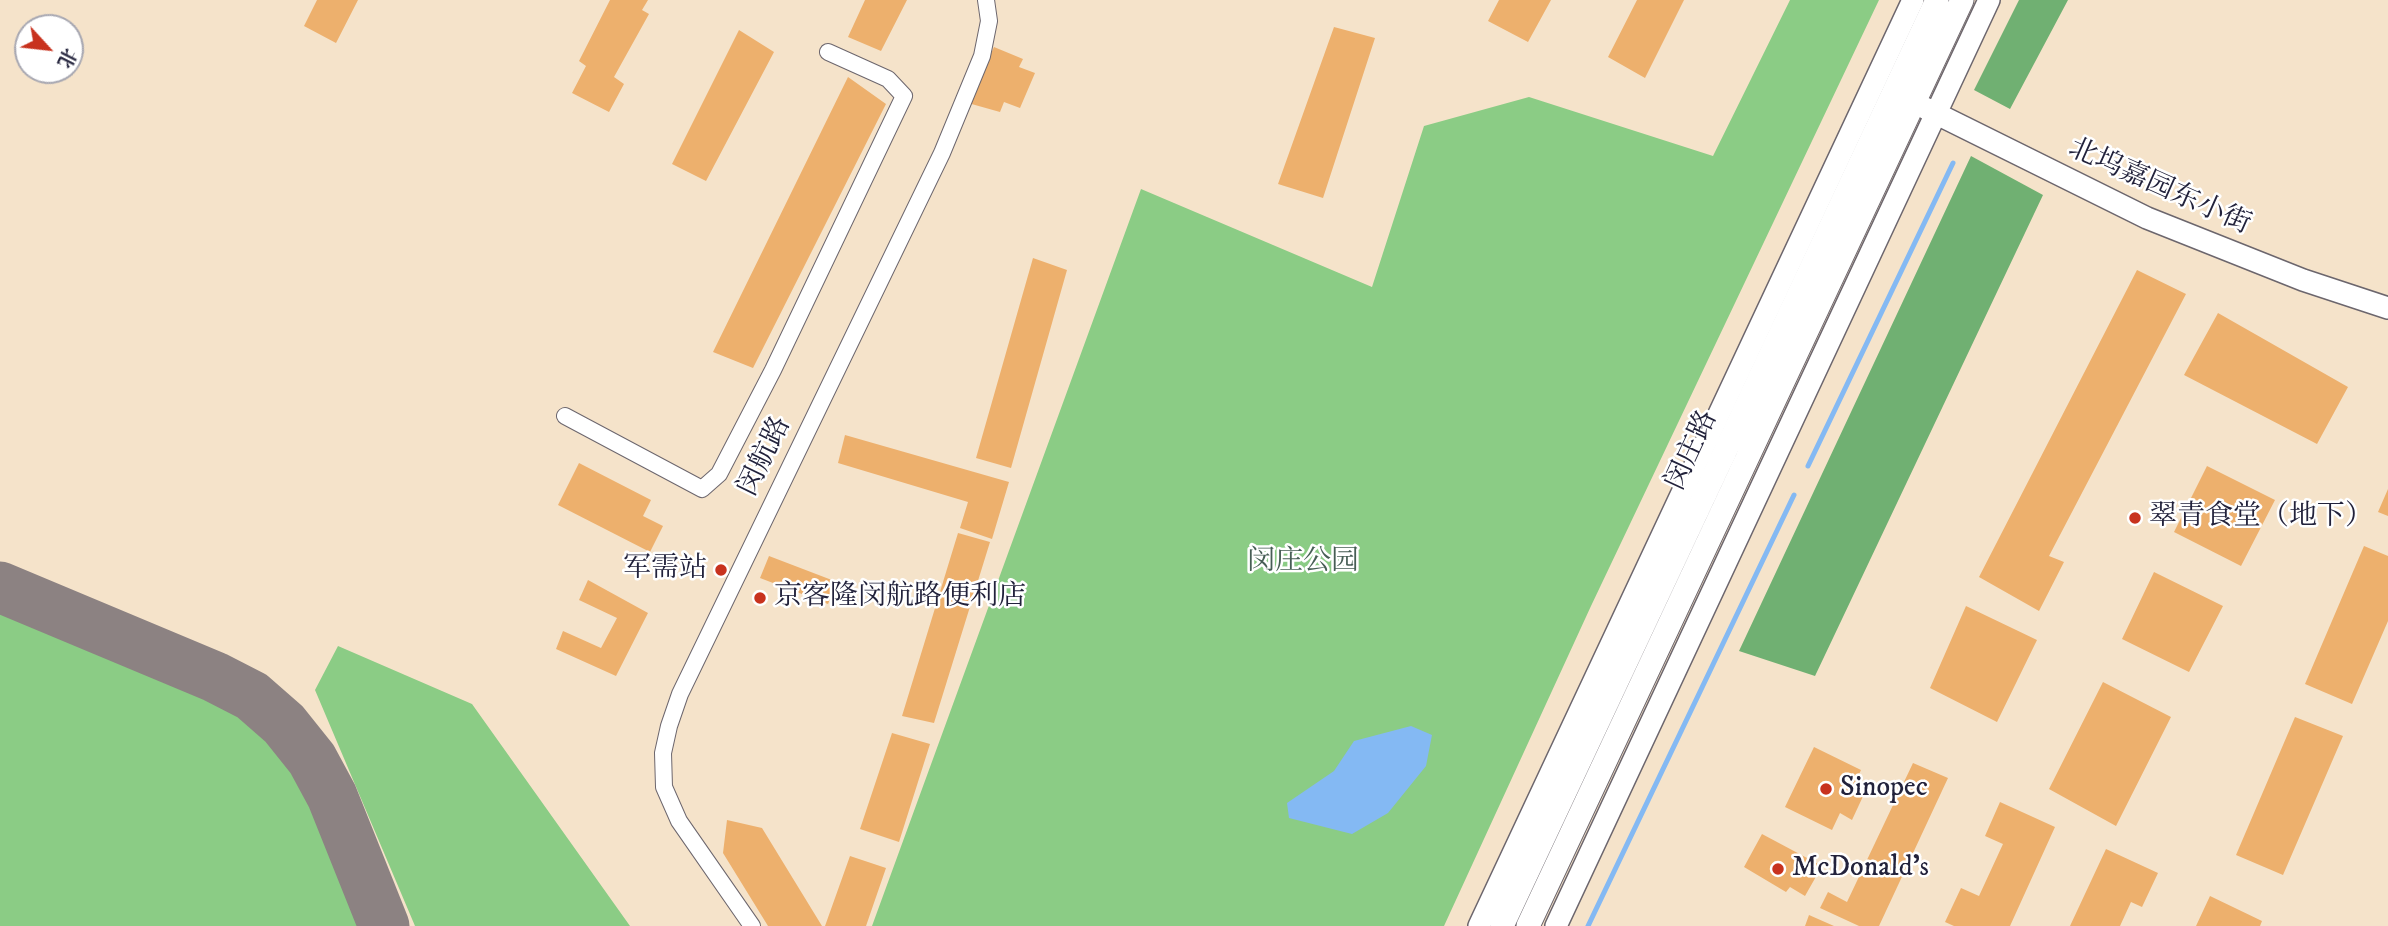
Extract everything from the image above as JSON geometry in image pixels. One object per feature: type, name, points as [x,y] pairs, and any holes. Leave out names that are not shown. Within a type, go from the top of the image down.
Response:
[{"type":"main road","name":"闵庄路","points":[[1502,926],[1937,0]]},
{"type":"main road","name":"闵庄路","points":[[1528,926],[1639,636],[1914,103],[1962,0]]},
{"type":"street","name":"闵航路","points":[[752,926],[679,821],[664,788],[663,753],[669,726],[680,694],[953,129],[982,56],[989,22],[986,0]]},
{"type":"street","name":"闵庄路","points":[[1479,926],[1639,636],[1913,0]]},
{"type":"street","points":[[1556,926],[1989,0]]},
{"type":"street","points":[[565,416],[702,489],[719,474],[773,370],[904,96],[888,79],[828,52]]},
{"type":"street","name":"北坞嘉园东小街","points":[[1914,103],[2147,218],[2303,280],[2388,308]]},
{"type":"street","points":[[1639,636],[1682,656]]},
{"type":"green space","name":"闵庄公园","points":[[1790,0],[1879,0],[1591,606],[1444,926],[872,926],[1141,189],[1372,287],[1424,126],[1529,97],[1713,156]]},
{"type":"green space","points":[[2019,0],[2068,0],[2010,109],[1974,90]]},
{"type":"green space","points":[[1971,156],[2043,195],[1815,676],[1739,651]]},
{"type":"green space","points":[[0,605],[214,694],[254,724],[290,759],[317,797],[369,926],[0,926]]},
{"type":"green space","points":[[338,646],[472,704],[630,926],[415,926],[315,690]]},
{"type":"water","points":[[1411,726],[1432,735],[1426,766],[1388,813],[1352,834],[1289,818],[1287,803],[1334,771],[1354,741]]},
{"type":"building","points":[[317,0],[358,0],[336,43],[304,26]]},
{"type":"building","points":[[610,0],[648,0],[642,10],[649,14],[614,77],[624,84],[609,112],[572,93],[586,66],[579,61]]},
{"type":"building","points":[[865,0],[907,0],[881,51],[848,37]]},
{"type":"building","points":[[1499,0],[1551,0],[1528,42],[1488,21]]},
{"type":"building","points":[[1637,0],[1684,0],[1645,78],[1608,57]]},
{"type":"building","points":[[1334,27],[1375,38],[1323,198],[1278,184]]},
{"type":"building","points":[[739,30],[774,52],[706,181],[672,164]]},
{"type":"building","points":[[994,47],[1023,59],[1019,67],[1035,73],[1020,108],[1004,102],[1000,112],[968,103]]},
{"type":"building","points":[[848,77],[886,104],[753,368],[713,352]]},
{"type":"building","points":[[1033,258],[1067,270],[1011,468],[976,458]]},
{"type":"building","points":[[2137,270],[2186,294],[2049,556],[2064,562],[2039,611],[1979,577]]},
{"type":"building","points":[[2218,313],[2348,387],[2317,444],[2184,375]]},
{"type":"building","points":[[845,435],[1009,482],[992,539],[960,528],[968,502],[838,463]]},
{"type":"building","points":[[579,463],[651,500],[643,516],[663,526],[650,552],[558,505]]},
{"type":"building","points":[[2207,466],[2275,500],[2241,566],[2174,532]]},
{"type":"building","points":[[2388,489],[2388,516],[2378,512]]},
{"type":"building","points":[[958,533],[990,542],[934,723],[902,716]]},
{"type":"building","points":[[2364,546],[2388,556],[2388,621],[2352,704],[2305,684]]},
{"type":"building","points":[[769,556],[837,582],[828,604],[760,578]]},
{"type":"building","points":[[2154,572],[2223,606],[2189,672],[2122,639]]},
{"type":"building","points":[[588,580],[648,613],[616,676],[556,649],[563,631],[601,648],[617,618],[579,600]]},
{"type":"building","points":[[1966,606],[2037,640],[1997,722],[1930,688]]},
{"type":"building","points":[[2103,682],[2171,717],[2116,826],[2049,789]]},
{"type":"building","points":[[2295,717],[2343,736],[2283,875],[2236,855]]},
{"type":"building","points":[[892,733],[930,744],[899,842],[860,829]]},
{"type":"building","name":"Sinopec","points":[[1814,747],[1861,770],[1853,787],[1865,792],[1852,820],[1840,813],[1832,830],[1785,807]]},
{"type":"building","points":[[1913,763],[1948,778],[1879,926],[1859,926],[1820,908],[1828,892],[1847,902]]},
{"type":"building","points":[[2000,802],[2055,827],[2010,926],[1954,926],[1945,922],[1961,888],[1979,896],[2003,844],[1985,836]]},
{"type":"building","points":[[727,820],[762,828],[822,926],[768,926],[723,853]]},
{"type":"building","points":[[1762,834],[1822,866],[1805,896],[1790,887],[1786,892],[1744,867]]},
{"type":"building","points":[[2106,849],[2158,873],[2142,907],[2131,902],[2120,926],[2070,926]]},
{"type":"building","points":[[850,856],[886,868],[866,926],[825,926]]},
{"type":"building","points":[[2210,896],[2262,921],[2260,926],[2196,926]]},
{"type":"building","points":[[1809,915],[1834,926],[1805,926]]},
{"type":"waterway","points":[[1808,466],[1953,163]]},
{"type":"waterway","points":[[1588,926],[1794,495]]},
{"type":"taxiway","points":[[0,587],[215,677],[252,696],[284,724],[312,759],[332,796],[384,926]]},
{"type":"place","name":"翠青食堂（地下）","points":[[2135,518]]},
{"type":"place","name":"军需站","points":[[721,570]]},
{"type":"place","name":"京客隆闵航路便利店","points":[[760,598]]},
{"type":"place","name":"Sinopec","points":[[1826,789]]},
{"type":"place","name":"McDonald's","points":[[1778,869]]}]
